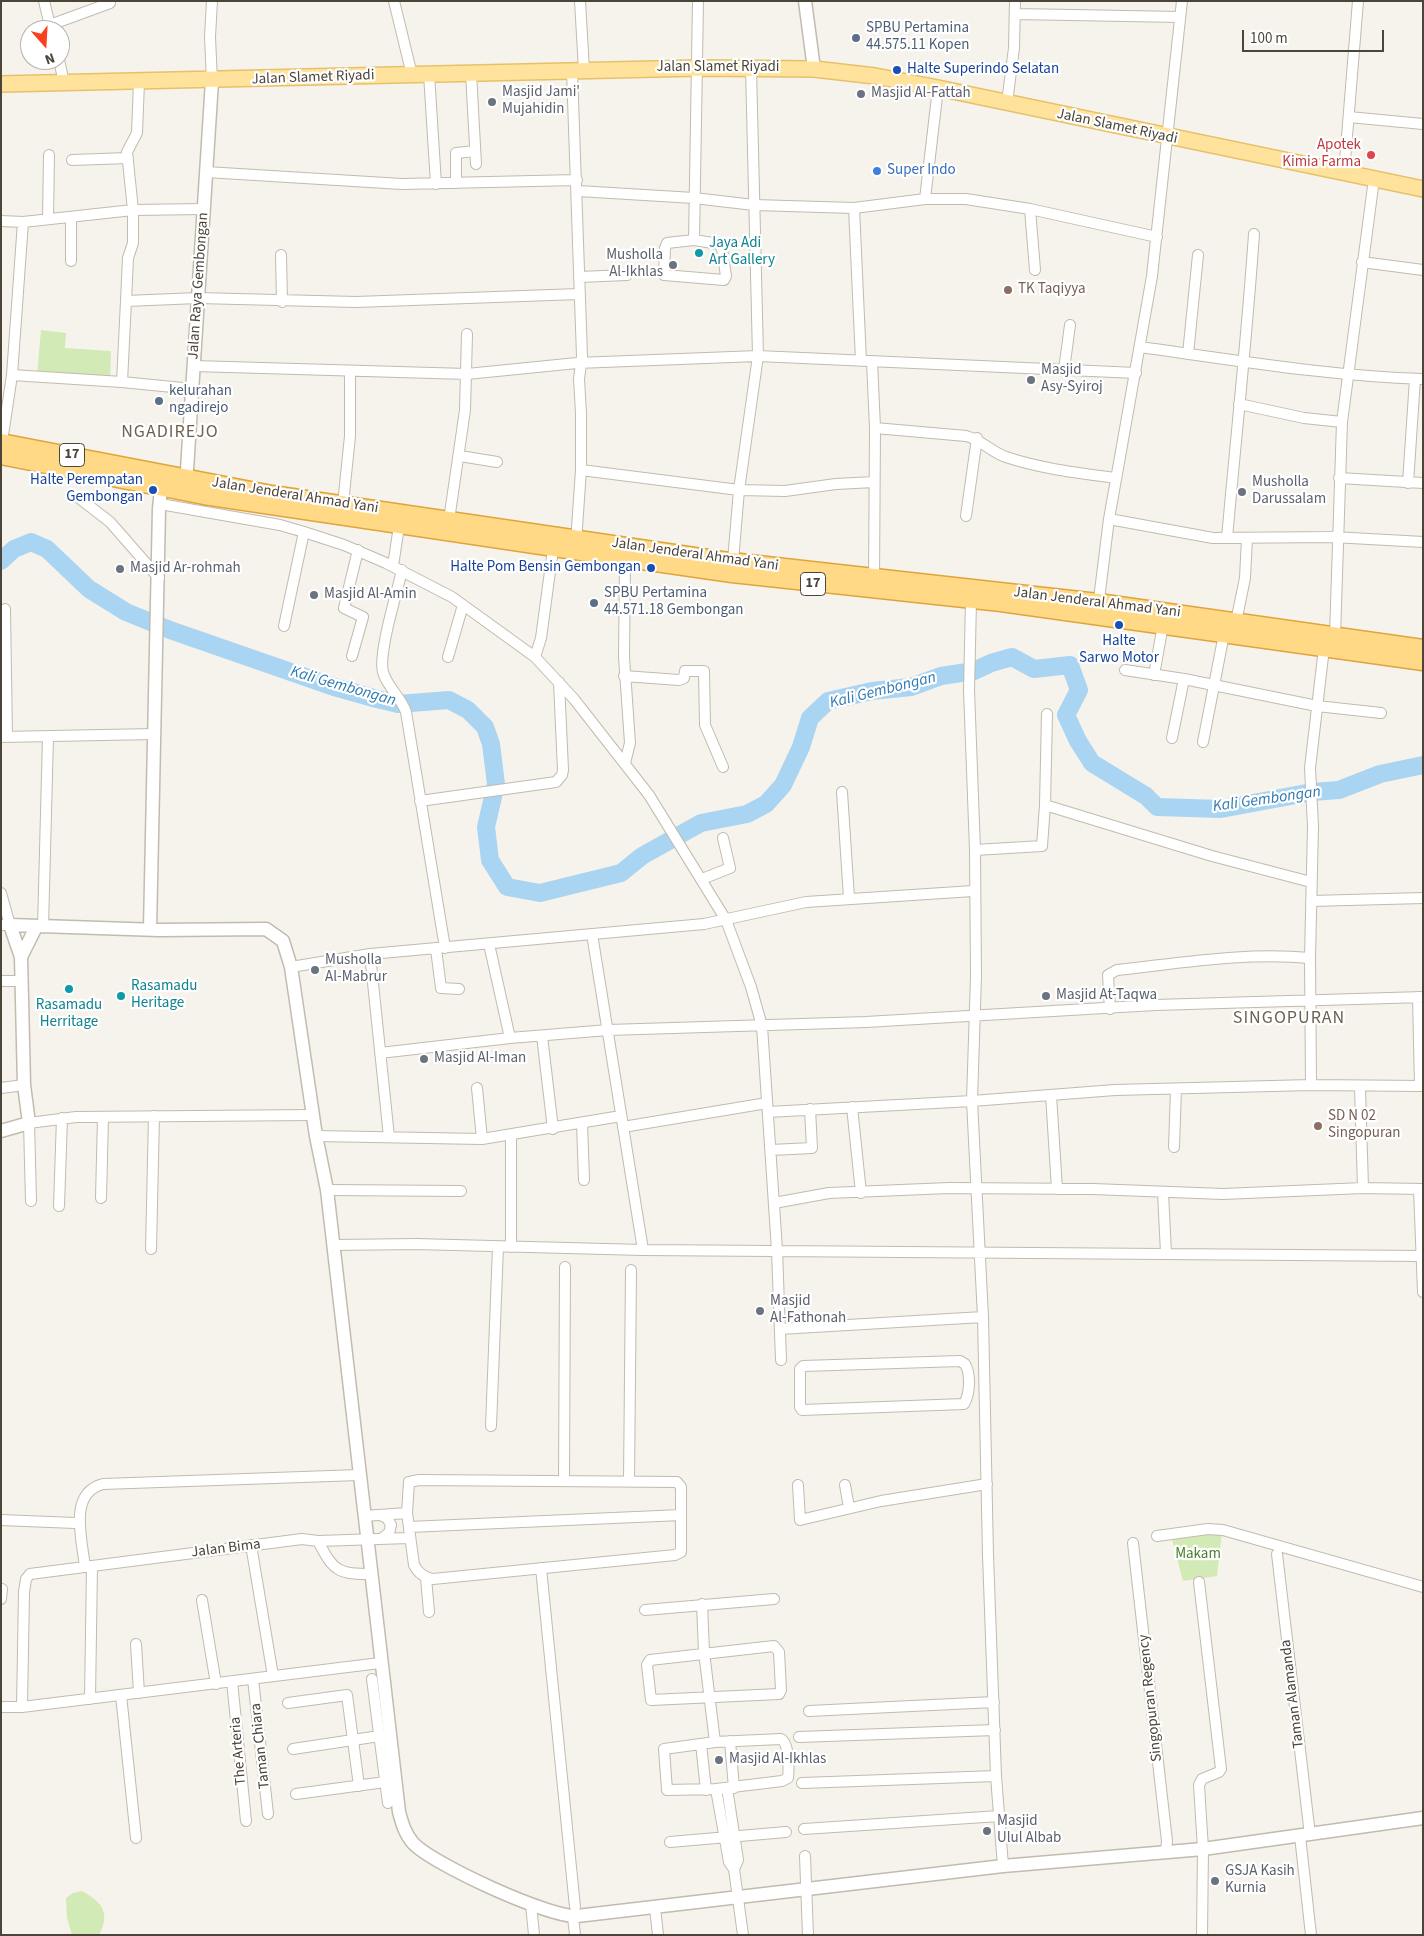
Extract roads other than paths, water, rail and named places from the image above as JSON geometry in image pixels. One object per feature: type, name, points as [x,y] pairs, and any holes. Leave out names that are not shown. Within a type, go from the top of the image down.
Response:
[{"type":"highway","name":"Jalan Jenderal Ahmad Yani","points":[[1,447],[161,488],[186,484],[343,504],[449,520],[555,541],[733,561],[971,601],[1098,609],[1162,625],[1224,634],[1423,648]]},
{"type":"highway","name":"Jalan Jenderal Ahmad Yani","points":[[186,484],[399,526],[555,541]]},
{"type":"highway","name":"Jalan Jenderal Ahmad Yani","points":[[575,544],[625,559],[1236,622],[1423,662]]},
{"type":"main road","name":"Jalan Slamet Riyadi","points":[[1,84],[212,81],[699,68],[814,68],[874,76],[938,88],[1165,137],[1423,189]]},
{"type":"street","points":[[44,1],[49,20]]},
{"type":"street","points":[[212,1],[210,37],[212,81]]},
{"type":"street","points":[[394,1],[412,75]]},
{"type":"street","points":[[575,544],[581,470],[577,180],[580,1]]},
{"type":"street","points":[[694,240],[699,68],[698,1]]},
{"type":"street","points":[[805,1],[814,68]]},
{"type":"street","points":[[1007,103],[1016,14],[1015,1]]},
{"type":"street","points":[[1098,609],[1108,519],[1136,373],[1156,237],[1165,137],[1182,1]]},
{"type":"street","points":[[1344,174],[1358,1]]},
{"type":"street","points":[[70,20],[110,3]]},
{"type":"street","points":[[1016,14],[1180,17]]},
{"type":"street","points":[[733,561],[739,490],[758,356],[752,68]]},
{"type":"street","points":[[61,70],[64,82]]},
{"type":"street","points":[[471,73],[476,164]]},
{"type":"street","points":[[429,74],[436,184]]},
{"type":"street","name":"Jalan Raya Gembongan","points":[[186,484],[212,81]]},
{"type":"street","points":[[122,382],[128,258],[133,243],[133,210],[127,152],[137,134],[139,82]]},
{"type":"street","points":[[925,198],[938,88]]},
{"type":"street","points":[[1350,117],[1423,124]]},
{"type":"street","points":[[456,183],[456,153],[475,151]]},
{"type":"street","points":[[48,219],[49,155]]},
{"type":"street","points":[[72,160],[128,158]]},
{"type":"street","points":[[206,172],[402,184],[577,180]]},
{"type":"street","points":[[1311,1085],[1312,807],[1310,780],[1317,706],[1329,642],[1338,537],[1339,478],[1346,375],[1374,179]]},
{"type":"street","points":[[578,191],[694,198],[754,205],[854,208],[925,198],[984,200],[1156,237]]},
{"type":"street","points":[[854,208],[861,360]]},
{"type":"street","points":[[1,221],[23,222],[133,210],[204,209]]},
{"type":"street","points":[[1030,209],[1034,270]]},
{"type":"street","points":[[71,217],[72,261]]},
{"type":"street","points":[[1,447],[12,375],[23,222]]},
{"type":"street","points":[[1227,538],[1254,234]]},
{"type":"street","points":[[694,240],[719,244],[722,249],[726,276],[724,280],[664,274],[665,248],[667,243],[694,240]]},
{"type":"street","points":[[281,254],[282,302]]},
{"type":"street","points":[[1188,354],[1198,255]]},
{"type":"street","points":[[1362,262],[1423,270]]},
{"type":"street","points":[[579,276],[627,274]]},
{"type":"street","points":[[126,301],[198,298],[282,302],[356,302],[579,294]]},
{"type":"street","points":[[1064,370],[1070,325]]},
{"type":"street","points":[[449,520],[460,456],[467,374],[467,334]]},
{"type":"street","points":[[1140,347],[1244,363],[1346,375],[1419,379],[1408,483]]},
{"type":"street","points":[[194,366],[467,374],[581,363],[758,356],[1136,373]]},
{"type":"street","points":[[872,361],[875,428],[874,584]]},
{"type":"street","points":[[343,504],[350,436],[350,372]]},
{"type":"street","points":[[12,375],[122,382],[193,389]]},
{"type":"street","points":[[1239,404],[1304,418],[1342,422]]},
{"type":"street","points":[[875,428],[977,438],[996,453],[1008,458],[1042,466],[1116,478]]},
{"type":"street","points":[[966,516],[977,438]]},
{"type":"street","points":[[460,456],[497,462]]},
{"type":"street","points":[[581,470],[739,490],[785,491],[836,484],[874,482]]},
{"type":"street","points":[[1339,478],[1423,483]]},
{"type":"street","points":[[150,929],[161,488],[358,550],[398,568],[463,605],[535,657],[559,682],[625,763],[691,861],[726,920],[751,987],[762,1026],[777,1250],[781,1360]]},
{"type":"street","points":[[79,498],[101,513],[159,578]]},
{"type":"street","points":[[1108,519],[1195,536],[1227,538],[1338,537],[1423,542]]},
{"type":"street","points":[[399,526],[398,568],[382,661],[385,679],[402,700],[406,712],[441,948],[441,988],[443,990],[459,989]]},
{"type":"street","points":[[284,626],[304,532]]},
{"type":"street","points":[[1236,622],[1245,578],[1247,538]]},
{"type":"street","points":[[535,657],[541,638],[555,541]]},
{"type":"street","points":[[352,656],[363,618],[344,608],[358,550]]},
{"type":"street","points":[[625,559],[624,676],[630,743],[625,763]]},
{"type":"street","points":[[971,601],[969,690],[975,850],[973,891],[974,1016],[972,1101],[983,1317],[996,1776],[1003,1866]]},
{"type":"street","points":[[448,657],[463,605]]},
{"type":"street","points":[[5,609],[4,737],[154,734]]},
{"type":"street","points":[[1154,674],[1162,625]]},
{"type":"street","points":[[1203,742],[1224,634]]},
{"type":"street","points":[[1125,670],[1214,684],[1317,706],[1380,713]]},
{"type":"street","points":[[624,676],[679,680],[684,678],[685,671],[704,671],[705,725],[723,767]]},
{"type":"street","points":[[1172,738],[1184,679]]},
{"type":"street","points":[[420,801],[556,782],[562,775],[559,682]]},
{"type":"street","points":[[975,850],[1042,846],[1047,714]]},
{"type":"street","points":[[21,957],[39,927],[48,737]]},
{"type":"street","points":[[842,792],[849,898]]},
{"type":"street","points":[[1045,805],[1212,856],[1311,882]]},
{"type":"street","points":[[702,879],[730,868],[723,838]]},
{"type":"street","points":[[291,967],[370,954],[674,928],[726,920],[796,904],[849,898],[973,891]]},
{"type":"street","points":[[1,893],[6,925],[21,957],[20,981],[24,1086],[29,1123],[31,1201]]},
{"type":"street","points":[[1311,901],[1423,898]]},
{"type":"street","points":[[6,925],[150,929],[266,929],[284,941],[291,967],[316,1136],[327,1190],[364,1516],[373,1539],[372,1574],[380,1663],[385,1782],[388,1803]]},
{"type":"street","points":[[592,934],[643,1250]]},
{"type":"street","points":[[489,944],[510,1038]]},
{"type":"street","points":[[370,954],[389,1137]]},
{"type":"street","points":[[1110,1009],[1108,975],[1117,970],[1244,956],[1310,958]]},
{"type":"street","points":[[1,981],[20,981]]},
{"type":"street","points":[[316,1136],[482,1139],[511,1136],[582,1123],[622,1122],[768,1107],[810,1110],[1176,1089],[1311,1085],[1360,1087],[1422,1086],[1420,997],[1310,1000],[762,1026],[608,1030],[510,1038],[380,1053]]},
{"type":"street","points":[[542,1036],[553,1128]]},
{"type":"street","points":[[1,1088],[24,1086]]},
{"type":"street","points":[[1360,1087],[1363,1188]]},
{"type":"street","points":[[477,1088],[482,1139]]},
{"type":"street","points":[[1174,1147],[1176,1089]]},
{"type":"street","points":[[1051,1095],[1057,1188]]},
{"type":"street","points":[[852,1107],[860,1192]]},
{"type":"street","points":[[770,1150],[812,1148],[810,1110]]},
{"type":"street","points":[[1,1130],[62,1118],[313,1115]]},
{"type":"street","points":[[151,1249],[154,1116]]},
{"type":"street","points":[[101,1198],[103,1117]]},
{"type":"street","points":[[59,1206],[62,1118]]},
{"type":"street","points":[[582,1123],[584,1180]]},
{"type":"street","points":[[511,1136],[511,1247]]},
{"type":"street","points":[[774,1203],[821,1194],[977,1188],[1057,1188],[1163,1193],[1247,1194],[1363,1188],[1421,1189],[1423,1292]]},
{"type":"street","points":[[327,1190],[461,1191]]},
{"type":"street","points":[[1163,1193],[1166,1253]]},
{"type":"street","points":[[333,1245],[498,1246],[643,1250],[1422,1256]]},
{"type":"street","points":[[492,1426],[498,1246]]},
{"type":"street","points":[[564,1267],[564,1481]]},
{"type":"street","points":[[629,1481],[631,1270]]},
{"type":"street","points":[[780,1329],[983,1317]]},
{"type":"street","points":[[960,1361],[967,1368],[968,1386],[967,1400],[964,1404],[958,1406],[802,1410],[800,1407],[800,1369],[803,1366],[960,1361]]},
{"type":"street","points":[[968,1386],[984,1386]]},
{"type":"street","points":[[90,1699],[89,1566],[80,1524],[82,1502],[85,1494],[96,1486],[132,1482],[359,1475]]},
{"type":"street","points":[[419,1480],[564,1481],[629,1481],[680,1484],[679,1554],[433,1579],[426,1578],[418,1573],[414,1566],[409,1533],[407,1512],[409,1482],[419,1480]]},
{"type":"street","points":[[798,1485],[800,1520],[849,1508],[987,1494]]},
{"type":"street","points":[[845,1485],[849,1508]]},
{"type":"street","points":[[364,1516],[407,1512]]},
{"type":"street","points":[[373,1539],[390,1533],[391,1525],[387,1518],[379,1515]]},
{"type":"street","name":"Jalan Bima","points":[[22,1708],[26,1579],[36,1572],[302,1539],[318,1541],[373,1539],[409,1533],[681,1515]]},
{"type":"street","points":[[1,1520],[75,1523]]},
{"type":"street","points":[[1156,1536],[1208,1529],[1222,1530],[1423,1587]]},
{"type":"street","points":[[318,1541],[338,1570],[346,1574],[372,1574]]},
{"type":"street","name":"Singopuran Regency","points":[[1133,1543],[1167,1841],[1166,1852]]},
{"type":"street","points":[[251,1545],[273,1676]]},
{"type":"street","name":"Taman Alamanda","points":[[1277,1554],[1305,1836],[1311,1935]]},
{"type":"street","points":[[541,1568],[574,1912],[574,1935]]},
{"type":"street","points":[[426,1578],[429,1612]]},
{"type":"street","points":[[1199,1582],[1220,1768],[1219,1772],[1202,1779],[1199,1785],[1204,1849],[1202,1935]]},
{"type":"street","points":[[1,1599],[2,1589]]},
{"type":"street","points":[[645,1610],[774,1599]]},
{"type":"street","points":[[202,1600],[216,1684]]},
{"type":"street","points":[[702,1604],[704,1652],[715,1742]]},
{"type":"street","points":[[136,1644],[139,1693]]},
{"type":"street","points":[[774,1646],[779,1652],[781,1690],[779,1694],[654,1702],[651,1699],[647,1665],[650,1660],[704,1652],[774,1646]]},
{"type":"street","points":[[1,1707],[22,1708],[380,1663]]},
{"type":"street","name":"Taman Chiara","points":[[254,1679],[268,1814]]},
{"type":"street","points":[[372,1679],[399,1812],[406,1833],[413,1843],[441,1863],[547,1911],[574,1912],[655,1908],[739,1896],[806,1890],[1003,1866],[1204,1849],[1423,1818]]},
{"type":"street","name":"The Arteria","points":[[232,1681],[246,1822]]},
{"type":"street","points":[[121,1695],[136,1838]]},
{"type":"street","points":[[288,1703],[347,1695],[359,1786]]},
{"type":"street","points":[[809,1711],[994,1702]]},
{"type":"street","points":[[799,1737],[995,1730]]},
{"type":"street","points":[[293,1749],[384,1736]]},
{"type":"street","points":[[784,1740],[788,1778],[782,1781],[711,1790],[671,1792],[667,1790],[665,1786],[664,1749],[730,1741],[784,1740]]},
{"type":"street","points":[[730,1741],[729,1862],[734,1869],[743,1935]]},
{"type":"street","points":[[701,1744],[711,1790],[729,1837]]},
{"type":"street","points":[[802,1783],[996,1776]]},
{"type":"street","points":[[296,1794],[385,1782]]},
{"type":"street","points":[[804,1829],[999,1816]]},
{"type":"street","points":[[670,1842],[786,1832]]},
{"type":"street","points":[[805,1856],[808,1935]]},
{"type":"street","points":[[531,1904],[534,1935]]},
{"type":"street","points":[[655,1908],[658,1935]]},
{"type":"waterway","name":"Kali Gembongan","points":[[1,561],[14,549],[31,542],[47,549],[89,589],[126,612],[170,630],[334,687],[377,699],[398,704],[449,700],[468,710],[485,727],[491,744],[496,784],[486,827],[490,860],[507,887],[540,893],[621,873],[642,856],[701,823],[747,814],[766,804],[783,785],[801,747],[810,718],[828,701],[872,691],[911,687],[941,676],[974,671],[991,663],[1012,657],[1034,669],[1070,665],[1079,690],[1066,715],[1078,741],[1092,763],[1146,796],[1157,807],[1221,809],[1312,792],[1339,790],[1380,774],[1423,765]]},
{"type":"place","name":"SPBU Pertamina 44.575.11 Kopen","points":[[856,38]]},
{"type":"place","name":"Halte Superindo Selatan","points":[[897,70]]},
{"type":"place","name":"Masjid Al-Fattah","points":[[861,94]]},
{"type":"place","name":"Masjid Jami' Mujahidin","points":[[492,102]]},
{"type":"place","name":"Apotek Kimia Farma","points":[[1371,155]]},
{"type":"place","name":"Super Indo","points":[[877,171]]},
{"type":"place","name":"Jaya Adi Art Gallery","points":[[699,253]]},
{"type":"place","name":"Musholla Al-Ikhlas","points":[[673,265]]},
{"type":"place","name":"TK Taqiyya","points":[[1008,290]]},
{"type":"place","name":"Masjid Asy-Syiroj","points":[[1031,380]]},
{"type":"place","name":"kelurahan ngadirejo","points":[[159,401]]},
{"type":"place","name":"Halte Perempatan Gembongan","points":[[153,490]]},
{"type":"place","name":"Musholla Darussalam","points":[[1242,492]]},
{"type":"place","name":"Halte Pom Bensin Gembongan","points":[[651,568]]},
{"type":"place","name":"Masjid Ar-rohmah","points":[[120,569]]},
{"type":"place","name":"Masjid Al-Amin","points":[[314,595]]},
{"type":"place","name":"SPBU Pertamina 44.571.18 Gembongan","points":[[594,603]]},
{"type":"place","name":"Halte Sarwo Motor","points":[[1119,625]]},
{"type":"place","name":"Musholla Al-Mabrur","points":[[315,970]]},
{"type":"place","name":"Rasamadu Herritage","points":[[69,989]]},
{"type":"place","name":"Rasamadu Heritage","points":[[121,996]]},
{"type":"place","name":"Masjid At-Taqwa","points":[[1046,996]]},
{"type":"place","name":"Masjid Al-Iman","points":[[424,1059]]},
{"type":"place","name":"SD N 02 Singopuran","points":[[1318,1126]]},
{"type":"place","name":"Masjid Al-Fathonah","points":[[760,1311]]},
{"type":"place","name":"Masjid Al-Ikhlas","points":[[719,1760]]},
{"type":"place","name":"Masjid Ulul Albab","points":[[987,1831]]},
{"type":"place","name":"GSJA Kasih Kurnia","points":[[1215,1881]]},
{"type":"district","name":"NGADIREJO","points":[[170,433]]},
{"type":"district","name":"SINGOPURAN","points":[[1289,1019]]},
{"type":"park label","name":"Makam","points":[[1198,1555]]}]
